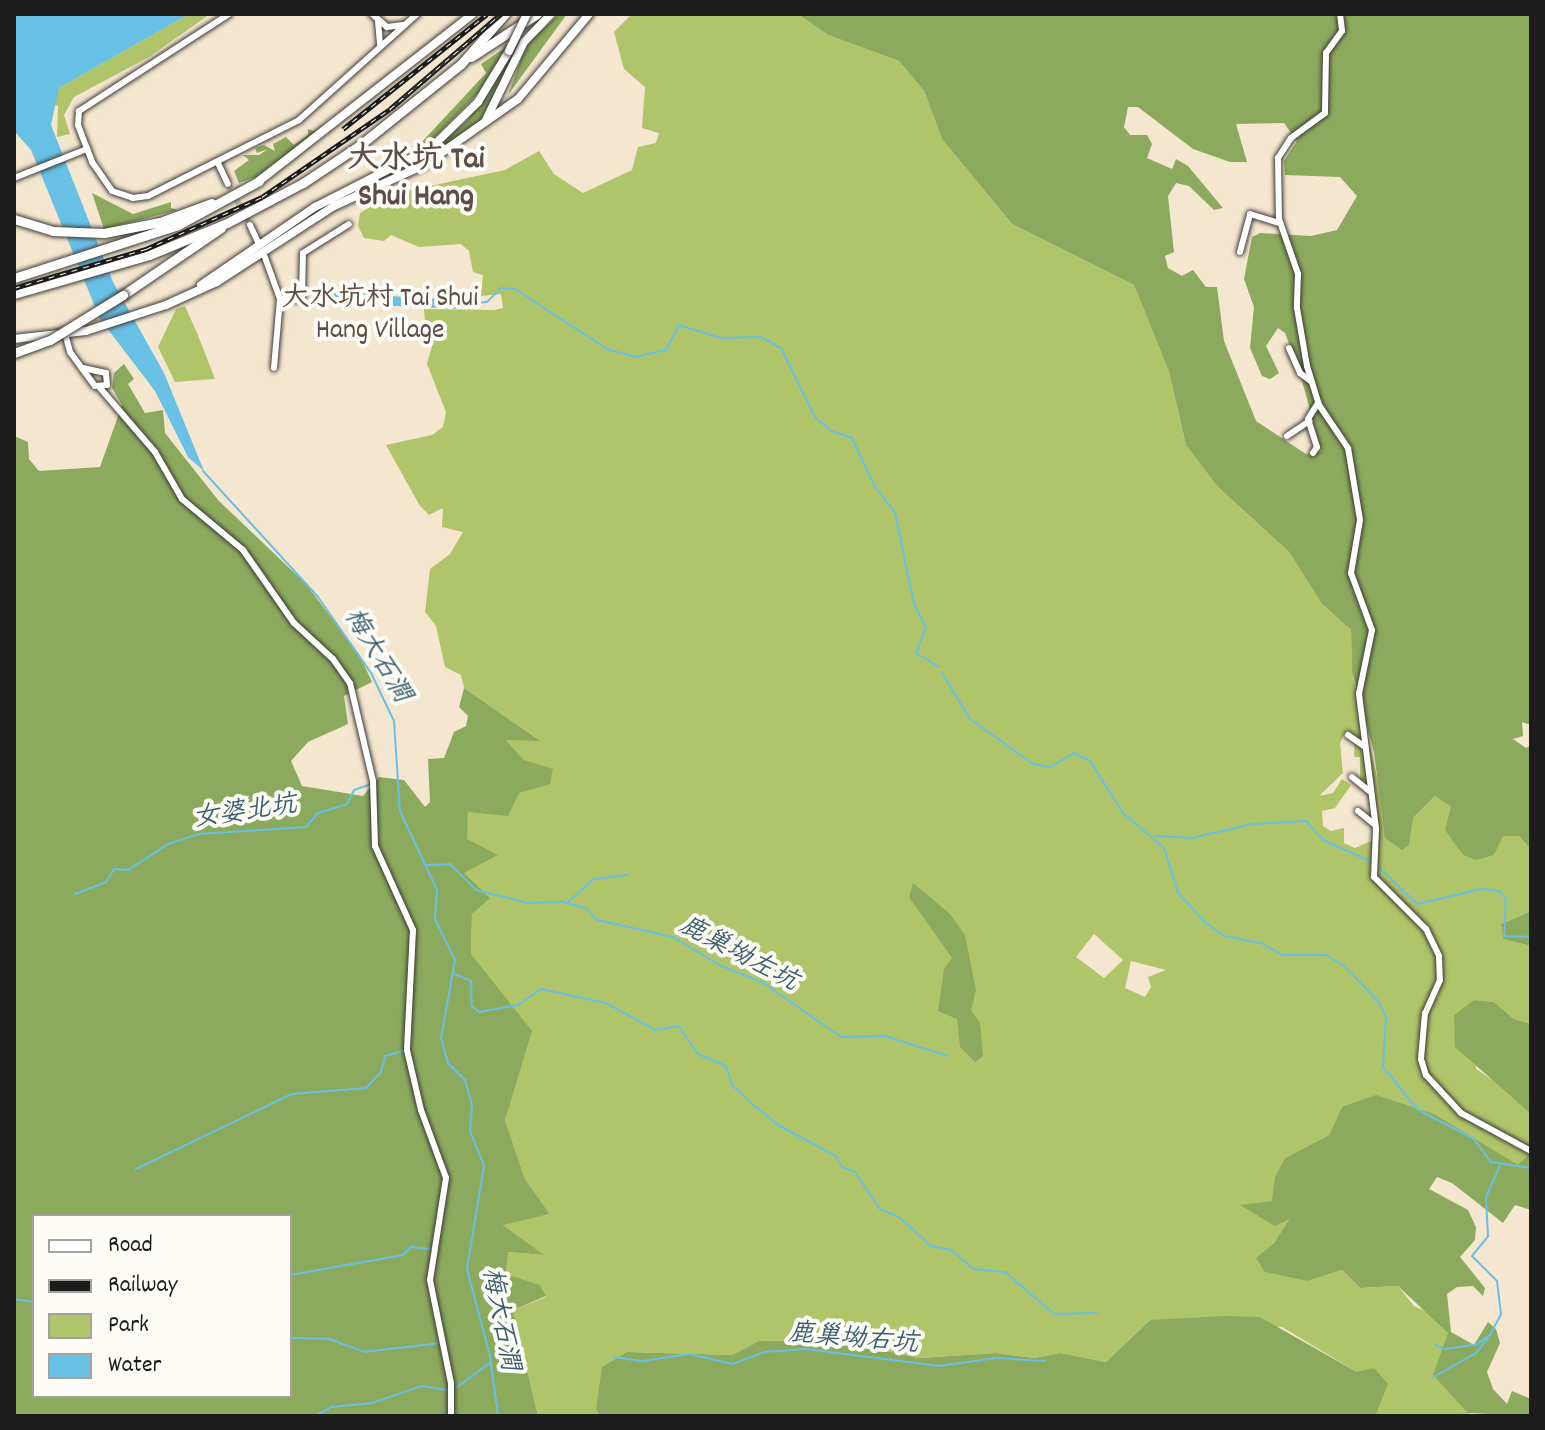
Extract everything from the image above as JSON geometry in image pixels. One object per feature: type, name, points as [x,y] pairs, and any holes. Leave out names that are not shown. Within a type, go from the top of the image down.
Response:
[{"type":"highway","points":[[461,64],[505,14]]},
{"type":"highway","points":[[14,294],[117,267],[227,223],[321,173],[461,64],[532,15],[543,14]]},
{"type":"highway","points":[[14,219],[66,233],[127,230],[185,214],[259,181]]},
{"type":"highway","points":[[14,278],[70,263],[184,223],[259,181]]},
{"type":"highway","points":[[14,353],[59,335],[150,278],[227,223]]},
{"type":"main road","points":[[259,181],[473,14]]},
{"type":"main road","points":[[477,131],[498,102],[524,42],[551,14]]},
{"type":"main road","points":[[14,339],[86,331],[184,297],[263,252],[325,211],[477,131],[526,92],[563,51],[589,14]]},
{"type":"main road","points":[[184,297],[258,242],[327,200],[386,178],[453,128],[481,97],[532,15]]},
{"type":"main road","points":[[258,242],[263,252]]},
{"type":"street","points":[[229,14],[82,107],[77,120],[103,184],[133,198],[153,194],[299,120],[417,14]]},
{"type":"street","points":[[372,14],[390,28],[406,24]]},
{"type":"street","points":[[1340,14],[1342,29],[1326,53],[1325,113],[1291,138],[1278,158],[1279,223],[1298,274],[1297,308],[1312,382],[1318,403],[1348,448],[1360,520],[1351,573],[1372,630],[1359,694],[1375,825],[1373,871],[1377,884],[1426,929],[1439,956],[1440,980],[1425,1013],[1421,1059],[1426,1075],[1461,1113],[1531,1151]]},
{"type":"street","points":[[377,49],[382,38],[378,21]]},
{"type":"street","points":[[14,178],[87,149]]},
{"type":"street","points":[[218,163],[228,184]]},
{"type":"street","points":[[1240,252],[1250,214],[1279,223]]},
{"type":"street","points":[[280,299],[302,299],[303,253],[349,224]]},
{"type":"street","points":[[250,225],[258,242]]},
{"type":"street","points":[[263,252],[280,299],[274,368]]},
{"type":"street","points":[[65,334],[93,384],[117,405],[185,503],[243,550],[294,623],[337,663],[350,683],[373,781],[375,846],[413,930],[407,1050],[421,1110],[446,1178],[430,1280],[451,1383],[451,1416]]},
{"type":"street","points":[[1289,348],[1300,373],[1312,382]]},
{"type":"street","points":[[82,368],[100,371],[117,405]]},
{"type":"street","points":[[93,384],[92,376],[100,371]]},
{"type":"street","points":[[100,388],[108,383]]},
{"type":"street","points":[[1287,436],[1309,421],[1318,403]]},
{"type":"street","points":[[1309,421],[1317,447],[1313,453]]},
{"type":"street","points":[[1348,735],[1365,747]]},
{"type":"street","points":[[1352,777],[1369,791]]},
{"type":"street","points":[[1358,811],[1375,825]]},
{"type":"green space","points":[[189,14],[210,14],[149,57],[74,97],[64,115],[70,134],[57,137],[58,106],[52,103],[59,88]]},
{"type":"green space","points":[[559,14],[567,14],[508,95],[526,45]]},
{"type":"green space","points":[[632,14],[798,14],[828,35],[899,61],[924,91],[942,139],[1012,224],[1134,285],[1169,372],[1186,445],[1217,486],[1289,552],[1322,604],[1351,630],[1352,672],[1379,785],[1413,818],[1435,796],[1451,807],[1494,855],[1502,836],[1519,836],[1531,850],[1531,911],[1501,924],[1503,939],[1531,946],[1531,1024],[1514,1019],[1494,1002],[1474,1000],[1476,1069],[1508,1090],[1531,1114],[1531,1152],[1518,1166],[1477,1144],[1342,1107],[1329,1135],[1285,1158],[1275,1176],[1273,1201],[1242,1206],[1290,1217],[1274,1243],[1257,1258],[1308,1281],[1342,1270],[1360,1288],[1398,1286],[1414,1306],[1429,1313],[1448,1333],[1468,1413],[1475,1416],[1375,1416],[1377,1409],[1357,1372],[1282,1327],[1150,1320],[1106,1362],[1061,1353],[1034,1358],[996,1353],[919,1358],[838,1340],[759,1341],[734,1355],[627,1352],[596,1409],[600,1416],[538,1416],[513,1310],[546,1297],[540,1285],[506,1275],[507,1252],[542,1255],[502,1224],[550,1214],[525,1179],[505,1120],[514,1077],[484,973],[471,954],[472,913],[463,873],[468,812],[524,760],[505,739],[540,740],[464,688],[461,675],[445,667],[436,626],[425,612],[430,569],[450,554],[463,532],[442,527],[443,508],[429,515],[420,506],[386,445],[432,435],[443,427],[446,412],[427,364],[437,328],[425,323],[424,309],[495,310],[503,308],[501,294],[481,296],[483,275],[473,272],[469,251],[461,244],[419,247],[391,235],[384,241],[364,238],[358,226],[360,213],[392,194],[505,170],[539,151],[554,174],[583,193],[632,170],[638,147],[656,143],[659,133],[642,128],[645,87],[624,69],[614,32]],"holes":[[[1345,733],[1355,737],[1354,757],[1360,757],[1360,780],[1365,780],[1373,829],[1371,841],[1355,848],[1344,843],[1344,828],[1331,831],[1323,826],[1322,811],[1335,808],[1351,785],[1342,779],[1333,793],[1319,796],[1343,773],[1340,743]],[[1094,934],[1123,960],[1104,978],[1076,957]],[[1131,961],[1166,970],[1148,977],[1151,987],[1145,997],[1125,988]]]},
{"type":"green space","points":[[798,14],[1531,14],[1531,725],[1522,722],[1523,736],[1513,739],[1526,748],[1531,745],[1531,850],[1519,836],[1503,836],[1494,855],[1476,860],[1463,855],[1445,830],[1451,807],[1435,796],[1413,818],[1409,845],[1402,850],[1385,838],[1374,752],[1352,672],[1351,630],[1322,604],[1289,552],[1217,486],[1186,445],[1169,372],[1134,285],[1012,224],[942,139],[924,91],[899,61],[828,35]],"holes":[[[1128,107],[1138,107],[1193,149],[1230,162],[1247,162],[1236,124],[1284,123],[1297,141],[1284,161],[1285,175],[1340,177],[1357,196],[1337,230],[1311,236],[1260,233],[1252,237],[1244,279],[1254,307],[1250,348],[1262,376],[1270,379],[1279,373],[1266,346],[1278,328],[1285,333],[1300,373],[1321,451],[1306,454],[1256,421],[1224,341],[1217,287],[1206,287],[1193,270],[1182,276],[1168,268],[1165,256],[1174,252],[1168,196],[1176,183],[1189,186],[1214,210],[1223,208],[1188,166],[1176,159],[1172,169],[1147,158],[1152,144],[1147,135],[1130,135],[1124,127]]]},
{"type":"green space","points":[[524,37],[480,122],[410,168],[467,121]]},
{"type":"green space","points":[[506,47],[479,92],[423,149],[419,145],[486,73],[481,64]]},
{"type":"green space","points":[[341,114],[256,177],[239,183],[234,171],[249,160],[243,155],[259,155],[268,149],[257,153],[255,148],[264,145],[275,151],[273,144],[286,137],[294,145],[308,135],[308,129],[314,131]]},
{"type":"green space","points":[[92,193],[133,214],[171,202],[171,208],[178,210],[104,229]]},
{"type":"green space","points":[[185,306],[215,379],[175,382],[158,347],[176,309]]},
{"type":"green space","points":[[124,364],[134,379],[128,384],[145,413],[163,410],[165,433],[218,500],[306,584],[359,654],[372,682],[344,696],[348,724],[308,742],[291,761],[302,786],[363,796],[379,777],[404,780],[425,807],[430,802],[428,759],[444,758],[454,732],[466,726],[468,716],[459,707],[464,688],[541,741],[506,740],[524,760],[553,769],[550,784],[519,793],[508,816],[468,812],[467,839],[498,855],[464,873],[490,898],[472,914],[471,954],[532,1031],[505,1120],[525,1179],[550,1214],[503,1225],[544,1255],[508,1252],[506,1274],[540,1285],[546,1296],[513,1310],[538,1416],[14,1416],[14,436],[28,442],[29,459],[39,471],[100,467],[122,405],[112,388],[114,373]]},
{"type":"green space","points":[[913,883],[950,914],[965,935],[976,990],[971,1010],[980,1023],[983,1056],[975,1062],[960,1047],[957,1019],[938,1011],[944,969],[952,958],[909,897]]},
{"type":"green space","points":[[1531,911],[1531,946],[1503,939],[1501,924]]},
{"type":"green space","points":[[1474,1000],[1494,1002],[1514,1019],[1531,1024],[1531,1114],[1455,1047],[1454,1015]]},
{"type":"green space","points":[[1376,1095],[1434,1114],[1518,1165],[1531,1152],[1531,1210],[1515,1205],[1503,1223],[1452,1183],[1437,1177],[1429,1189],[1468,1210],[1476,1227],[1475,1240],[1460,1257],[1485,1288],[1483,1296],[1473,1286],[1457,1287],[1447,1294],[1451,1332],[1474,1345],[1488,1322],[1496,1329],[1500,1343],[1487,1372],[1493,1389],[1507,1404],[1512,1391],[1531,1399],[1531,1416],[1468,1413],[1433,1375],[1448,1333],[1398,1286],[1360,1288],[1342,1270],[1308,1281],[1265,1272],[1256,1258],[1274,1243],[1289,1219],[1275,1226],[1240,1205],[1272,1201],[1275,1176],[1285,1158],[1329,1135],[1342,1107]]},
{"type":"green space","points":[[1260,1317],[1357,1372],[1374,1368],[1388,1384],[1375,1416],[600,1416],[596,1409],[602,1367],[627,1352],[733,1355],[759,1341],[838,1340],[919,1358],[996,1353],[1034,1358],[1061,1353],[1106,1362],[1150,1320]]},
{"type":"water","points":[[14,14],[189,14],[59,88],[51,125],[113,282],[164,373],[204,471],[188,457],[155,391],[100,319],[31,150],[14,131]]},
{"type":"water","points":[[323,285],[372,295],[459,300],[459,309],[358,304],[320,295]]},
{"type":"waterway","points":[[458,304],[487,302],[501,288],[515,289],[607,349],[635,357],[666,350],[679,325],[721,338],[761,337],[781,348],[815,417],[831,431],[852,438],[875,487],[895,513],[914,604],[926,628],[916,653],[939,667]]},
{"type":"waterway","name":"梅大石澗","points":[[203,471],[318,597],[371,673],[394,721],[400,811],[437,890],[435,919],[455,960],[441,1038],[448,1063],[465,1080],[472,1105],[470,1131],[484,1166],[467,1269],[490,1356],[498,1416]]},
{"type":"waterway","points":[[942,673],[970,719],[1033,764],[1050,767],[1074,753],[1090,761],[1123,813],[1164,848],[1178,893],[1206,923],[1224,936],[1261,943],[1283,955],[1326,955],[1344,966],[1378,1001],[1386,1017],[1383,1067],[1417,1109],[1474,1139],[1491,1162],[1531,1168]]},
{"type":"waterway","name":"女婆北坑","points":[[75,894],[106,882],[114,869],[128,870],[168,844],[198,834],[306,827],[318,813],[347,804],[354,790],[371,784]]},
{"type":"waterway","points":[[1156,836],[1192,838],[1252,824],[1306,821],[1323,840],[1372,862]]},
{"type":"waterway","name":"鹿巢坳左坑","points":[[426,865],[450,864],[476,890],[528,903],[563,902],[586,908],[597,920],[673,937],[721,966],[762,982],[841,1037],[885,1036],[948,1056]]},
{"type":"waterway","points":[[1377,865],[1417,904],[1481,889],[1499,891],[1506,899],[1504,936],[1531,937]]},
{"type":"waterway","points":[[567,903],[594,879],[628,875]]},
{"type":"waterway","points":[[455,974],[471,981],[472,1006],[479,1012],[518,1005],[541,989],[606,1003],[655,1030],[679,1026],[698,1054],[726,1066],[732,1085],[751,1103],[778,1125],[836,1156],[842,1167],[855,1172],[880,1209],[899,1217],[931,1246],[951,1250],[974,1269],[1005,1272],[1054,1314],[1097,1313]]},
{"type":"waterway","points":[[136,1169],[292,1094],[366,1088],[381,1072],[385,1056],[404,1051]]},
{"type":"waterway","points":[[1435,1345],[1446,1349],[1477,1344],[1490,1335],[1501,1314],[1497,1281],[1472,1256],[1488,1236],[1486,1197],[1500,1166]]},
{"type":"waterway","points":[[292,1275],[403,1255],[411,1247],[431,1249]]},
{"type":"waterway","points":[[14,1299],[32,1302]]},
{"type":"waterway","points":[[292,1338],[329,1339],[364,1352],[440,1343]]},
{"type":"waterway","points":[[1432,1378],[1476,1353],[1488,1338]]},
{"type":"waterway","name":"鹿巢坳右坑","points":[[613,1357],[643,1361],[689,1354],[733,1364],[764,1352],[806,1349],[939,1366],[996,1358],[1045,1361]]},
{"type":"waterway","points":[[457,1387],[491,1362]]},
{"type":"waterway","points":[[315,1416],[332,1407],[372,1403],[422,1386],[447,1390]]},
{"type":"tunnel","points":[[228,184],[250,225]]},
{"type":"railway","points":[[343,129],[487,14]]},
{"type":"railway","points":[[14,288],[146,249],[262,197],[390,109],[501,14]]},
{"type":"district","name":"大水坑 Tai Shui Hang","points":[[416,180]]},
{"type":"district","name":"大水坑村 Tai Shui Hang Village","points":[[380,316]]}]
